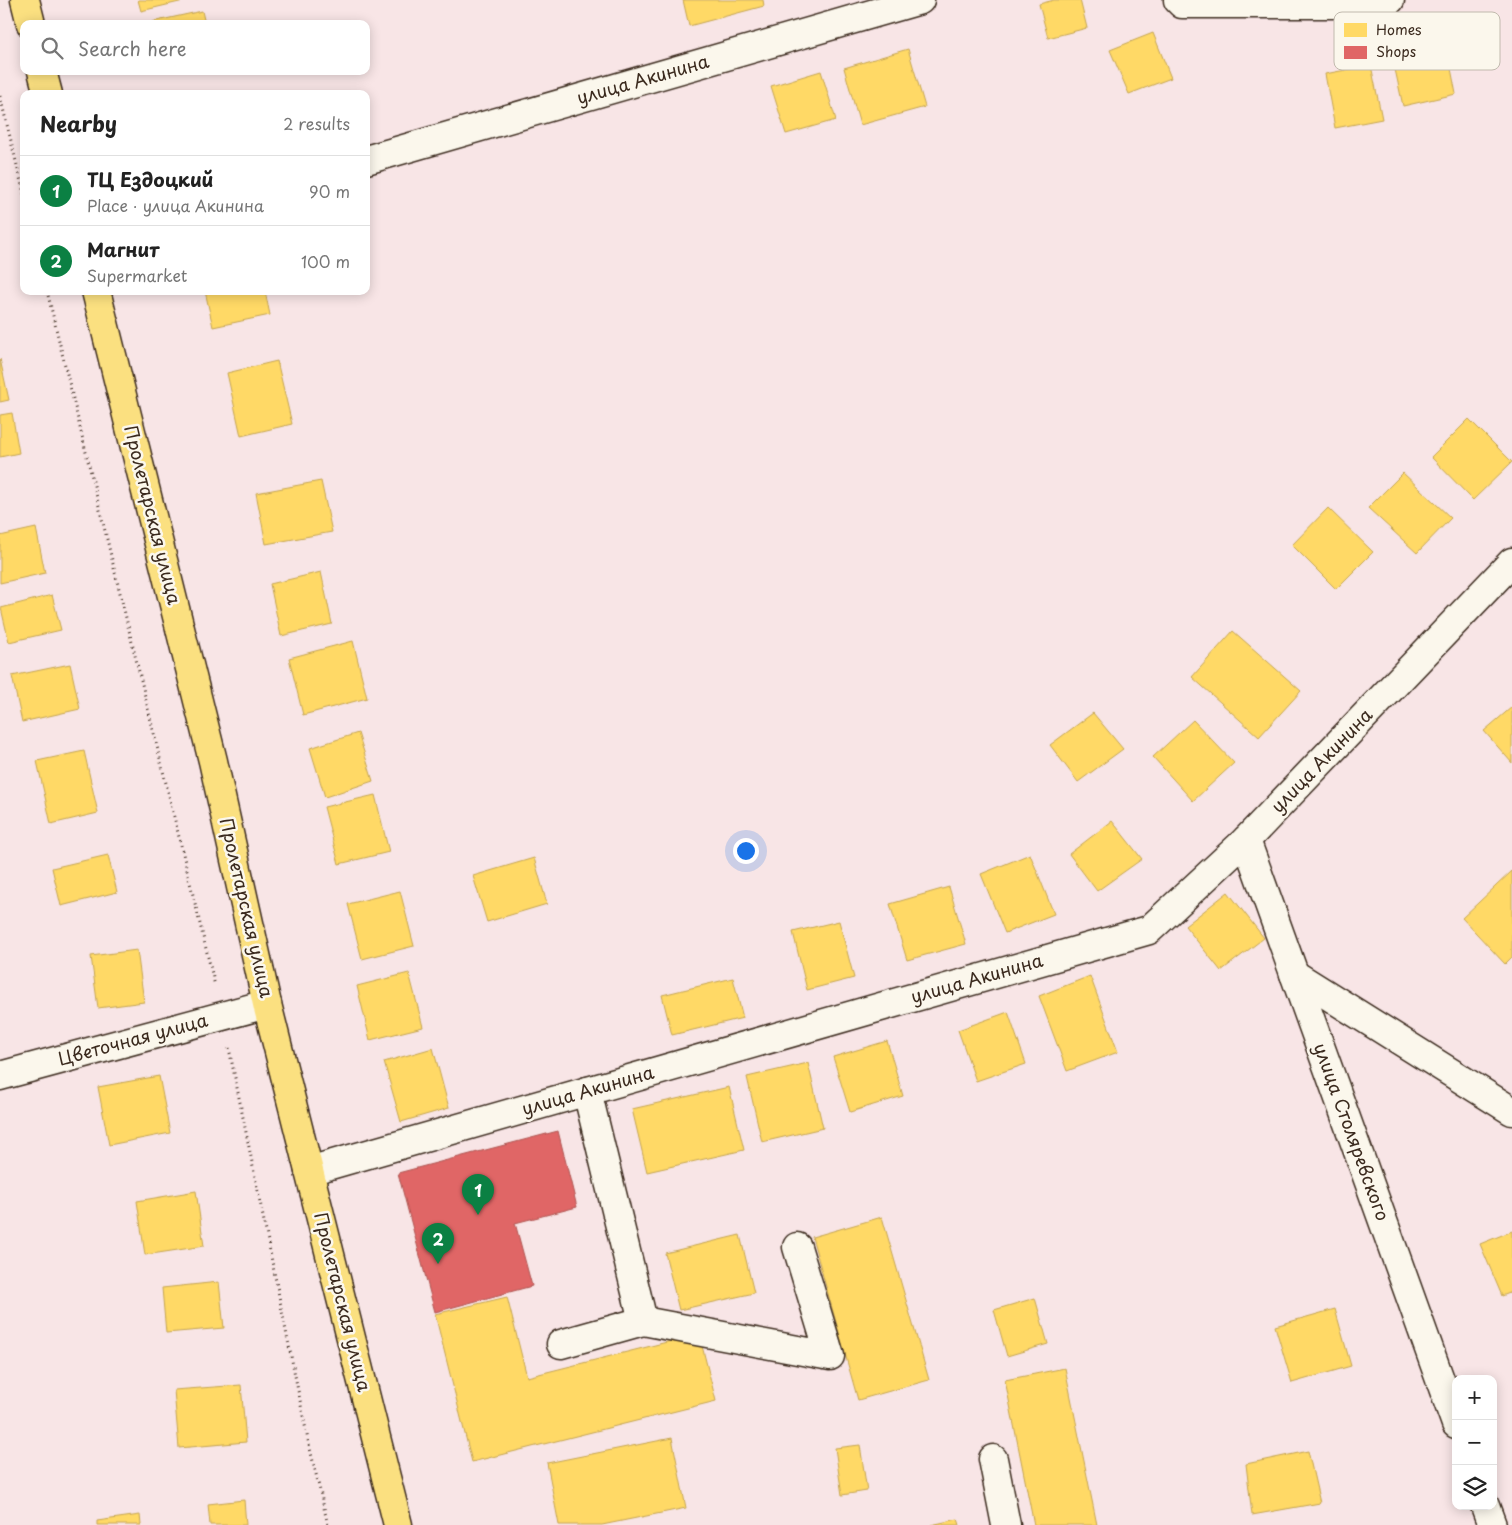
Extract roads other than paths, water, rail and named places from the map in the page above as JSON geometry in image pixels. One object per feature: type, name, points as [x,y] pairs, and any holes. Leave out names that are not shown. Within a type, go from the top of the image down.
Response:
[{"type":"main road","points":[[25,0],[30,20]]},
{"type":"main road","points":[[43,75],[47,90]]},
{"type":"main road","name":"Пролетарская улица","points":[[97,295],[213,762],[267,1004],[398,1525]]},
{"type":"street","name":"улица Акинина","points":[[370,159],[920,0]]},
{"type":"street","points":[[1178,0],[1182,4],[1354,4],[1390,0]]},
{"type":"street","name":"улица Акинина","points":[[309,1171],[1149,930],[1246,840],[1512,562]]},
{"type":"street","name":"улица Столяревского","points":[[1246,840],[1455,1420]]},
{"type":"street","points":[[1294,974],[1512,1111]]},
{"type":"street","name":"Цветочная улица","points":[[0,1076],[267,1004]]},
{"type":"street","points":[[587,1091],[643,1321]]},
{"type":"street","points":[[561,1344],[643,1321],[830,1356],[797,1247]]},
{"type":"street","points":[[993,1459],[1006,1525]]},
{"type":"street","points":[[1487,1510],[1492,1525]]},
{"type":"place","name":"ТЦ Ездоцкий","points":[[478,1215]]},
{"type":"place","name":"Магнит","points":[[438,1264]]}]
